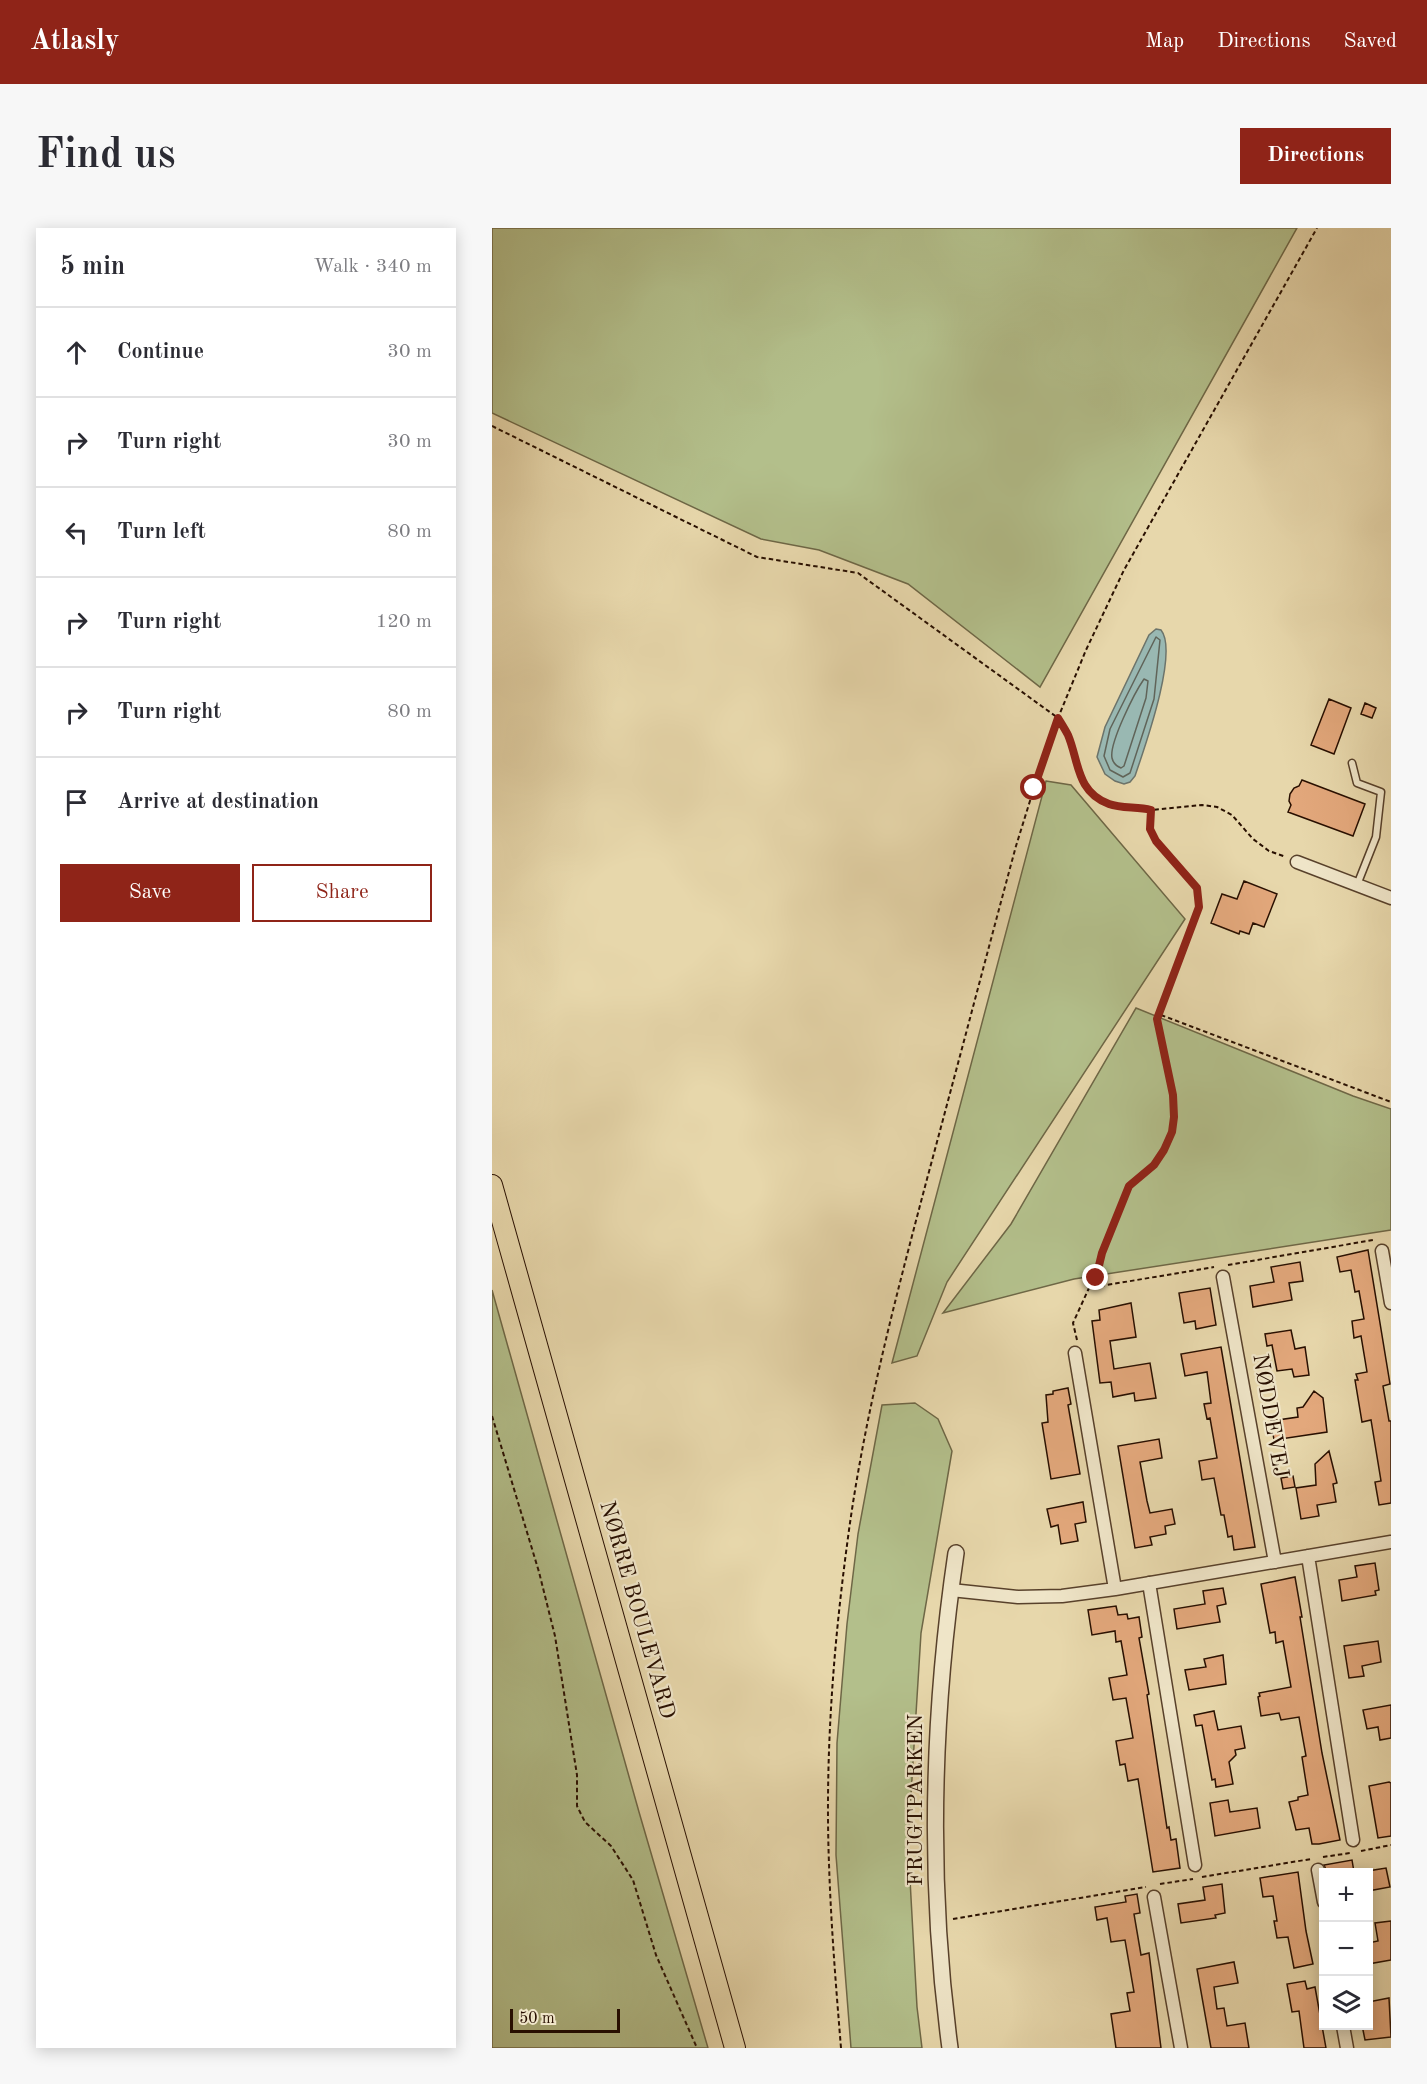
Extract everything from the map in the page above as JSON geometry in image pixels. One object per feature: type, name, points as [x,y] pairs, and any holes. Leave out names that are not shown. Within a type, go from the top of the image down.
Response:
[{"type":"highway","name":"NØRRE BOULEVARD","points":[[492,1185],[735,2048]]},
{"type":"street","points":[[1297,862],[1391,898]]},
{"type":"street","points":[[1382,1251],[1391,1303]]},
{"type":"street","name":"NØDDEVEJ","points":[[1223,1277],[1275,1562]]},
{"type":"street","points":[[1075,1353],[1115,1589]]},
{"type":"street","points":[[951,1590],[1018,1597],[1062,1596],[1391,1542]]},
{"type":"street","name":"FRUGTPARKEN","points":[[950,2048],[944,2004],[935,1805],[938,1711],[956,1553]]},
{"type":"street","points":[[1308,1556],[1353,1840]]},
{"type":"street","points":[[1149,1583],[1195,1865]]},
{"type":"street","points":[[1318,1870],[1319,1876]]},
{"type":"street","points":[[1154,1897],[1181,2048]]},
{"type":"street","points":[[1344,2030],[1347,2048]]},
{"type":"lane","points":[[1352,763],[1357,783],[1381,792],[1376,837],[1357,885]]},
{"type":"path","points":[[841,2048],[834,1968],[829,1861],[830,1751],[838,1629],[844,1565],[863,1446],[889,1322],[1013,857],[1058,718],[1086,650],[1124,570],[1317,228]]},
{"type":"path","points":[[492,426],[757,557],[858,573],[1058,718],[1068,735],[1081,780],[1093,794],[1110,805],[1151,810],[1202,805],[1217,807],[1232,814],[1253,839],[1269,851],[1297,862]]},
{"type":"path","points":[[1096,1286],[1097,1268],[1129,1186],[1154,1165],[1172,1132],[1173,1095],[1158,1023],[1168,989],[1199,907],[1197,888],[1156,841],[1150,829],[1151,810]]},
{"type":"path","points":[[1160,1014],[1391,1102]]},
{"type":"path","points":[[492,1416],[539,1572],[555,1636],[577,1775],[577,1806],[585,1822],[611,1846],[633,1880],[656,1955],[697,2048]]},
{"type":"path","points":[[939,1922],[1391,1845]]},
{"type":"green space","points":[[492,228],[1297,228],[1040,687],[908,584],[819,550],[761,539],[492,413]]},
{"type":"green space","points":[[1046,781],[1071,785],[1185,919],[947,1282],[917,1356],[892,1363]]},
{"type":"green space","points":[[1136,1008],[1353,1096],[1391,1109],[1391,1230],[1074,1279],[943,1313],[1011,1224]]},
{"type":"green space","points":[[492,1290],[639,1812],[708,2048],[492,2048]]},
{"type":"green space","points":[[915,1403],[938,1419],[952,1451],[921,1633],[908,1843],[917,2007],[922,2048],[851,2048],[836,1855],[837,1743],[847,1624],[858,1534],[882,1405]]},
{"type":"water","points":[[1156,629],[1161,630],[1165,641],[1166,658],[1163,679],[1152,724],[1135,776],[1130,782],[1124,784],[1105,774],[1097,757],[1105,727],[1149,635]]},
{"type":"building","points":[[1329,699],[1351,708],[1334,754],[1311,745]]},
{"type":"building","points":[[1365,703],[1376,708],[1372,718],[1361,714]]},
{"type":"building","points":[[1302,780],[1365,804],[1353,836],[1288,812],[1291,805],[1290,794]]},
{"type":"building","points":[[1244,881],[1277,894],[1264,927],[1253,923],[1249,934],[1240,931],[1239,934],[1211,923],[1222,894],[1237,899]]},
{"type":"building","points":[[1368,1250],[1390,1384],[1383,1386],[1389,1421],[1391,1421],[1391,1503],[1379,1505],[1375,1482],[1381,1481],[1371,1420],[1362,1422],[1355,1380],[1358,1380],[1356,1374],[1367,1372],[1361,1336],[1354,1338],[1352,1321],[1364,1319],[1359,1291],[1355,1292],[1351,1270],[1340,1272],[1337,1257]]},
{"type":"building","points":[[1300,1262],[1303,1281],[1289,1283],[1292,1300],[1253,1307],[1250,1286],[1274,1282],[1271,1267]]},
{"type":"building","points":[[1210,1288],[1216,1325],[1196,1329],[1195,1321],[1184,1323],[1179,1293]]},
{"type":"building","points":[[1131,1303],[1136,1337],[1110,1341],[1114,1369],[1150,1363],[1156,1398],[1135,1401],[1134,1393],[1113,1397],[1111,1382],[1100,1383],[1092,1321],[1100,1320],[1099,1310]]},
{"type":"building","points":[[1291,1330],[1295,1349],[1305,1347],[1309,1375],[1294,1377],[1292,1369],[1277,1371],[1272,1345],[1267,1346],[1265,1334]]},
{"type":"building","points":[[1221,1347],[1255,1547],[1234,1550],[1232,1536],[1228,1537],[1224,1515],[1221,1515],[1214,1478],[1202,1480],[1199,1461],[1217,1458],[1210,1418],[1207,1419],[1204,1404],[1211,1403],[1207,1372],[1185,1376],[1181,1354]]},
{"type":"building","points":[[1068,1388],[1071,1404],[1068,1405],[1080,1474],[1051,1479],[1042,1423],[1048,1422],[1046,1395]]},
{"type":"building","points":[[1314,1391],[1323,1398],[1327,1432],[1274,1440],[1271,1421],[1298,1417],[1297,1408],[1303,1407]]},
{"type":"building","points":[[1159,1439],[1162,1458],[1140,1462],[1147,1501],[1150,1513],[1172,1509],[1175,1524],[1165,1526],[1166,1534],[1150,1537],[1152,1545],[1135,1548],[1118,1446]]},
{"type":"building","points":[[1329,1451],[1337,1483],[1333,1484],[1336,1502],[1317,1505],[1319,1516],[1301,1519],[1296,1488],[1316,1485],[1315,1464]]},
{"type":"building","points":[[1293,1476],[1295,1487],[1283,1489],[1281,1478]]},
{"type":"building","points":[[1083,1502],[1086,1522],[1075,1524],[1078,1541],[1061,1544],[1058,1525],[1051,1527],[1047,1509]]},
{"type":"building","points":[[1375,1563],[1379,1590],[1375,1591],[1376,1595],[1342,1601],[1339,1580],[1357,1577],[1355,1566]]},
{"type":"building","points":[[1295,1577],[1322,1753],[1340,1840],[1319,1844],[1312,1844],[1309,1828],[1296,1830],[1289,1802],[1308,1795],[1302,1757],[1306,1756],[1299,1717],[1281,1720],[1279,1713],[1261,1716],[1258,1697],[1259,1693],[1291,1687],[1283,1641],[1276,1643],[1275,1632],[1270,1633],[1261,1584]]},
{"type":"building","points":[[1223,1588],[1226,1604],[1217,1606],[1220,1622],[1177,1629],[1174,1609],[1205,1604],[1203,1591]]},
{"type":"building","points":[[1116,1606],[1118,1615],[1127,1614],[1128,1619],[1139,1617],[1142,1637],[1139,1638],[1167,1828],[1169,1827],[1171,1840],[1176,1839],[1180,1868],[1153,1872],[1138,1779],[1128,1781],[1125,1764],[1120,1765],[1116,1741],[1133,1738],[1126,1698],[1113,1700],[1109,1678],[1127,1675],[1121,1641],[1116,1642],[1115,1631],[1092,1635],[1088,1610]]},
{"type":"building","points":[[1378,1641],[1381,1662],[1362,1666],[1364,1676],[1349,1678],[1344,1646]]},
{"type":"building","points":[[1223,1655],[1226,1684],[1189,1690],[1185,1670],[1206,1667],[1204,1659]]},
{"type":"building","points":[[1391,1705],[1391,1738],[1380,1740],[1378,1727],[1367,1729],[1363,1710]]},
{"type":"building","points":[[1214,1711],[1218,1730],[1241,1726],[1245,1748],[1235,1750],[1236,1755],[1229,1762],[1233,1784],[1216,1787],[1215,1779],[1212,1780],[1202,1725],[1196,1726],[1194,1715]]},
{"type":"building","points":[[1391,1783],[1391,1836],[1378,1838],[1369,1786]]},
{"type":"building","points":[[1228,1800],[1230,1812],[1257,1808],[1260,1828],[1215,1836],[1210,1803]]},
{"type":"building","points":[[1352,1860],[1353,1868],[1325,1868],[1324,1865]]},
{"type":"building","points":[[1386,1868],[1390,1887],[1373,1890],[1373,1870]]},
{"type":"building","points":[[1298,1872],[1313,1964],[1294,1968],[1288,1937],[1277,1938],[1273,1896],[1263,1897],[1260,1878]]},
{"type":"building","points":[[1222,1884],[1225,1913],[1215,1915],[1216,1918],[1181,1923],[1178,1904],[1205,1900],[1203,1887]]},
{"type":"building","points":[[1137,1894],[1140,1913],[1134,1914],[1141,1955],[1149,1953],[1161,2048],[1116,2048],[1111,2014],[1130,2011],[1127,1993],[1134,1992],[1125,1940],[1111,1942],[1107,1918],[1097,1920],[1095,1907],[1126,1902],[1125,1896]]},
{"type":"building","points":[[1391,1921],[1391,1960],[1373,1963],[1373,1942],[1378,1941],[1375,1923]]},
{"type":"building","points":[[1234,1962],[1238,1983],[1214,1987],[1217,2009],[1224,2008],[1227,2026],[1245,2023],[1249,2048],[1211,2048],[1197,1969]]},
{"type":"building","points":[[1305,1981],[1307,1989],[1315,1987],[1319,2009],[1319,2030],[1323,2030],[1326,2048],[1304,2048],[1299,2011],[1292,2012],[1287,1984]]},
{"type":"building","points":[[1389,1998],[1391,2037],[1365,2040],[1363,2030],[1373,2030],[1373,2001]]},
{"type":"route","points":[[1034,788],[1058,718],[1068,735],[1081,780],[1093,794],[1110,805],[1151,810],[1150,829],[1156,841],[1197,888],[1199,907],[1157,1019],[1173,1095],[1172,1132],[1154,1165],[1129,1186],[1102,1253],[1096,1278]]}]
